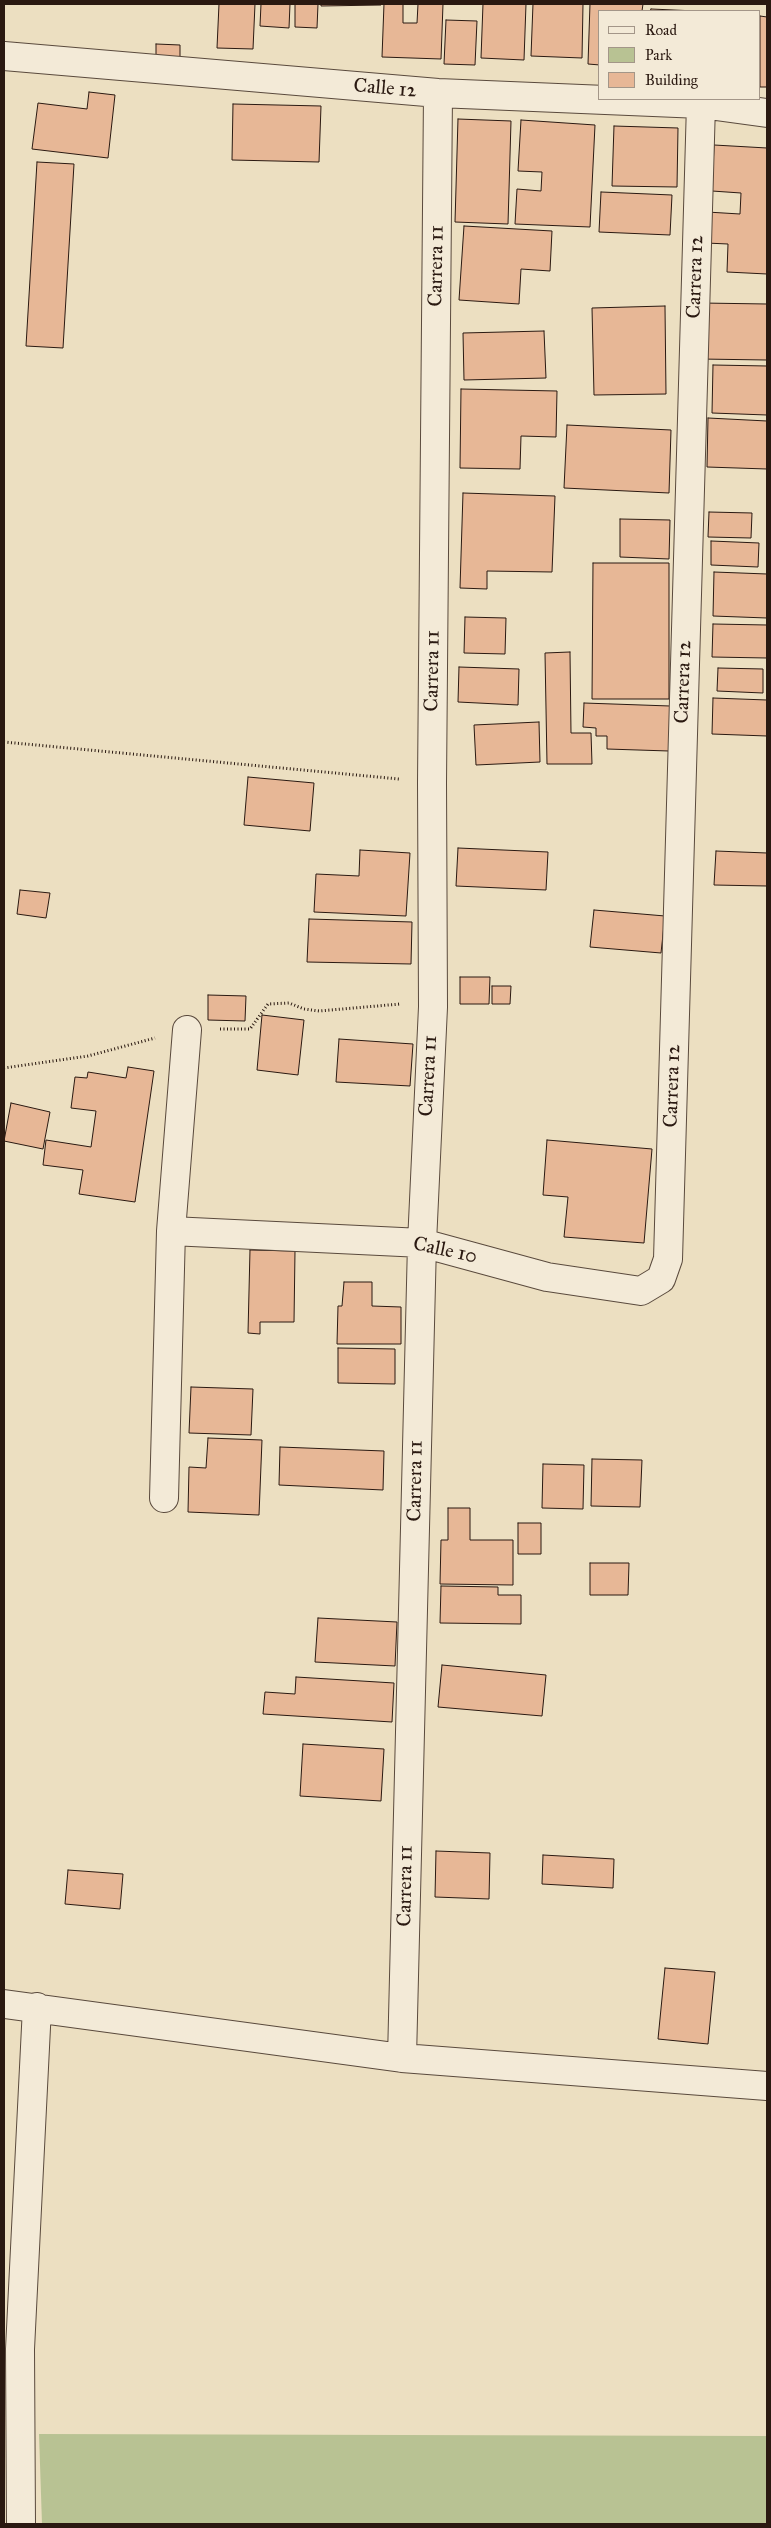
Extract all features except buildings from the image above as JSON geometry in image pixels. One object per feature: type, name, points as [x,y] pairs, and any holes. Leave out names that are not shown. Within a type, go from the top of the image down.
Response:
[{"type":"street","name":"Calle 12","points":[[4,56],[438,94],[700,104],[767,114]]},
{"type":"street","name":"Carrera 11","points":[[402,2058],[422,1243],[433,1007],[432,782],[438,94]]},
{"type":"street","name":"Carrera 12","points":[[668,1259],[700,104]]},
{"type":"street","points":[[164,1498],[171,1231],[187,1030]]},
{"type":"street","name":"Calle 10","points":[[171,1231],[422,1243],[547,1277],[641,1290],[661,1279],[668,1259]]},
{"type":"street","points":[[4,2004],[402,2058],[767,2086]]},
{"type":"street","points":[[21,2524],[20,2350],[37,2008]]},
{"type":"path","points":[[4,742],[432,782]]},
{"type":"green space","points":[[39,2434],[767,2436],[767,2524],[42,2524]]}]
